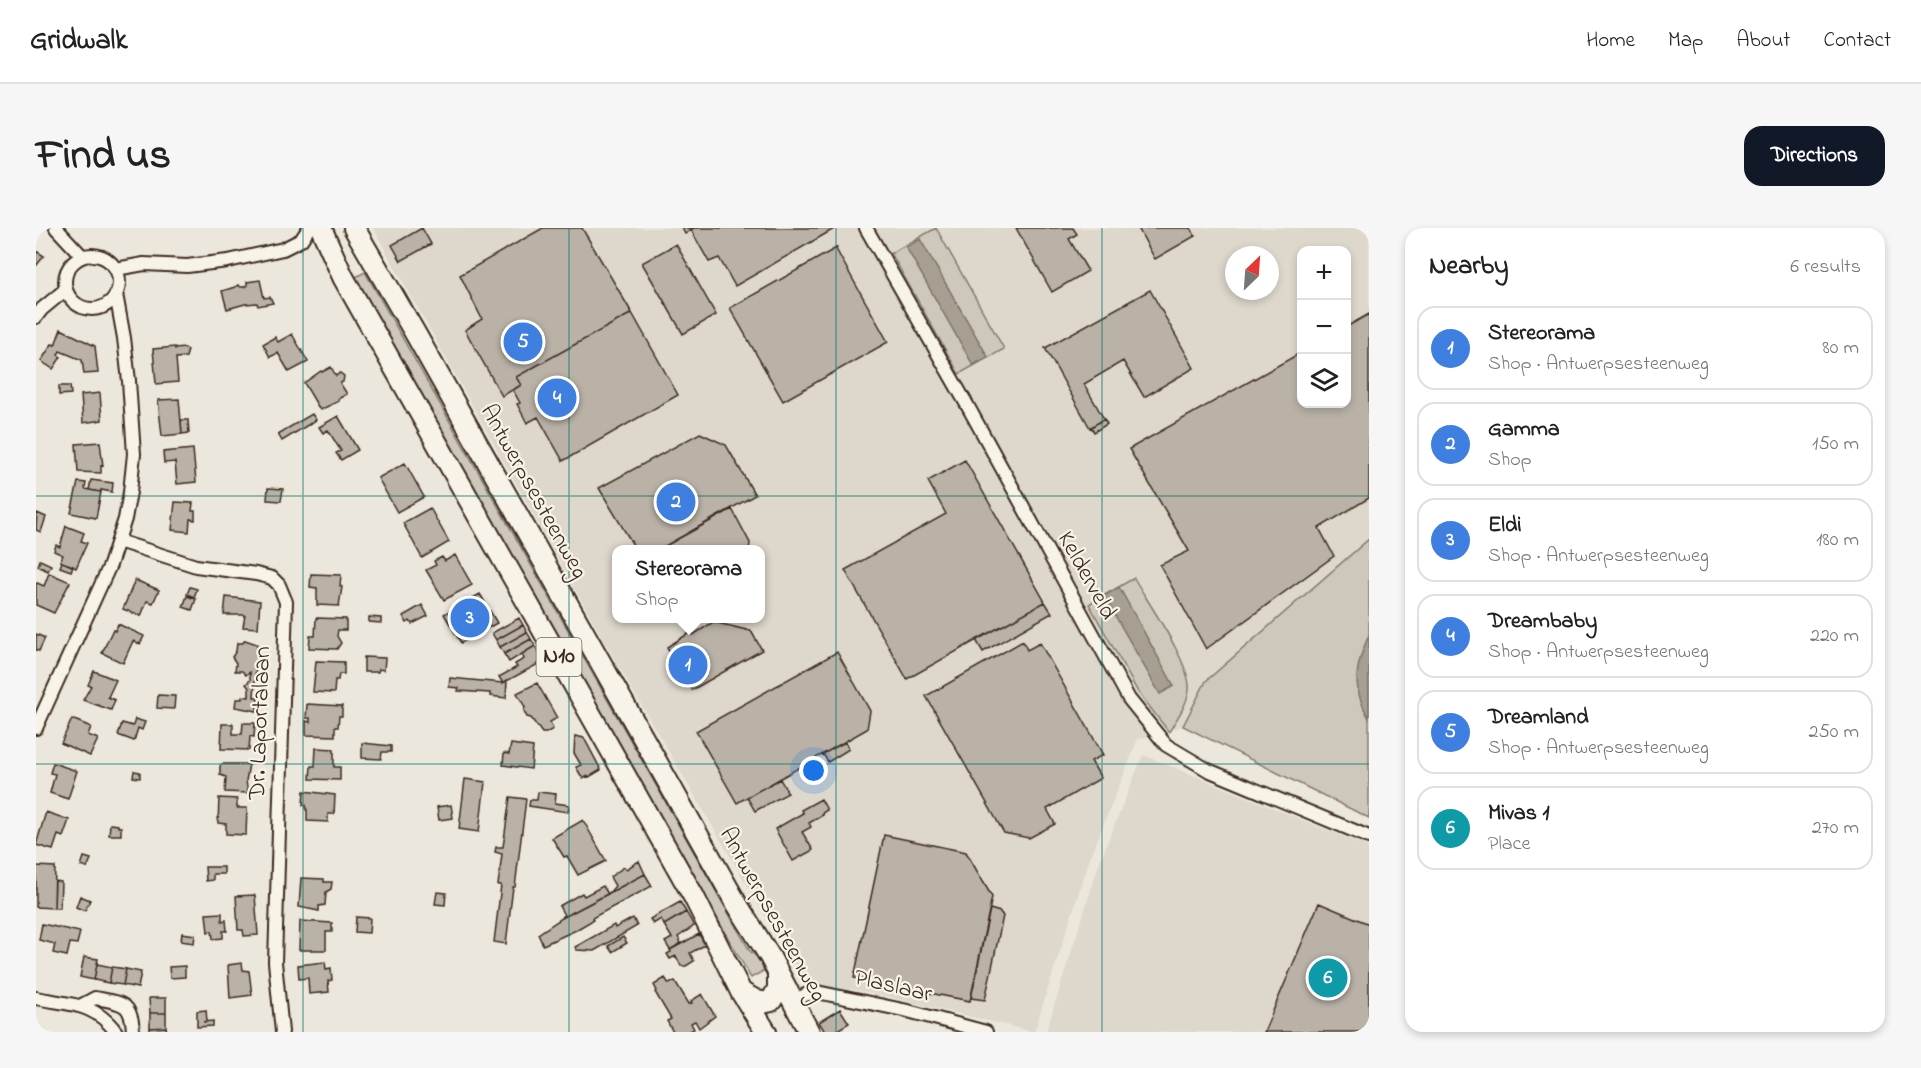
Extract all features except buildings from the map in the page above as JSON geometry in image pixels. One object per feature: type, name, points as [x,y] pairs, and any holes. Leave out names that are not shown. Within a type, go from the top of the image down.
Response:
[{"type":"main road","name":"N10","points":[[321,228],[369,326],[694,897],[741,992],[766,1032]]},
{"type":"main road","name":"Antwerpsesteenweg","points":[[354,228],[809,1032]]},
{"type":"main road","points":[[741,992],[759,1002],[771,1001],[778,989],[778,974]]},
{"type":"street","points":[[57,228],[82,256]]},
{"type":"street","points":[[116,268],[144,264],[187,267],[228,261],[283,249],[301,240],[309,228]]},
{"type":"street","name":"Kelderveld","points":[[866,228],[966,403],[1129,699],[1166,745],[1208,770],[1369,837]]},
{"type":"street","points":[[301,240],[332,250]]},
{"type":"street","points":[[36,728],[110,565],[130,492],[134,454],[124,338],[116,294],[119,281],[116,268],[112,263],[94,255],[82,256],[68,267],[64,278],[65,290],[73,302],[79,306],[93,309],[106,305],[116,294]]},
{"type":"street","points":[[36,317],[65,290]]},
{"type":"street","name":"Dr. Laportalaan","points":[[118,541],[196,567],[272,578],[284,593],[286,602],[275,962],[282,1032]]},
{"type":"street","name":"Plaslaar","points":[[792,1003],[805,995],[817,992],[908,1011],[986,1032]]},
{"type":"street","points":[[36,998],[80,1006],[98,1012],[116,1032]]},
{"type":"street","points":[[80,1006],[95,998],[123,1005],[132,1016],[133,1032]]},
{"type":"shaded area","points":[[373,228],[1369,228],[1369,539],[1206,681],[1183,726],[1138,739],[1090,858],[1034,1032],[893,998],[850,989],[845,992],[804,982],[613,657]]},
{"type":"shaded area","points":[[936,228],[1004,349],[959,374],[891,253]]},
{"type":"shaded area","points":[[920,239],[988,357],[973,365],[906,247]]},
{"type":"shaded area","points":[[365,272],[750,951],[765,970],[751,978],[354,278]]},
{"type":"shaded area","points":[[1369,539],[1369,818],[1183,726],[1206,681]]},
{"type":"shaded area","points":[[1134,578],[1176,650],[1188,679],[1189,690],[1186,701],[1169,732],[1138,692],[1089,604]]},
{"type":"shaded area","points":[[1119,587],[1174,686],[1160,694],[1104,596]]},
{"type":"shaded area","points":[[1369,635],[1369,718],[1359,696],[1357,677]]},
{"type":"shaded area","points":[[1143,755],[1369,847],[1369,1032],[1046,1032],[1100,861]]},
{"type":"place","name":"Dreamland","points":[[523,342]]},
{"type":"place","name":"Dreambaby","points":[[557,398]]},
{"type":"place","name":"Gamma","points":[[676,502]]},
{"type":"place","name":"Eldi","points":[[470,618]]},
{"type":"place","name":"Stereorama","points":[[688,665]]},
{"type":"place","name":"Mivas 1","points":[[1328,978]]}]
